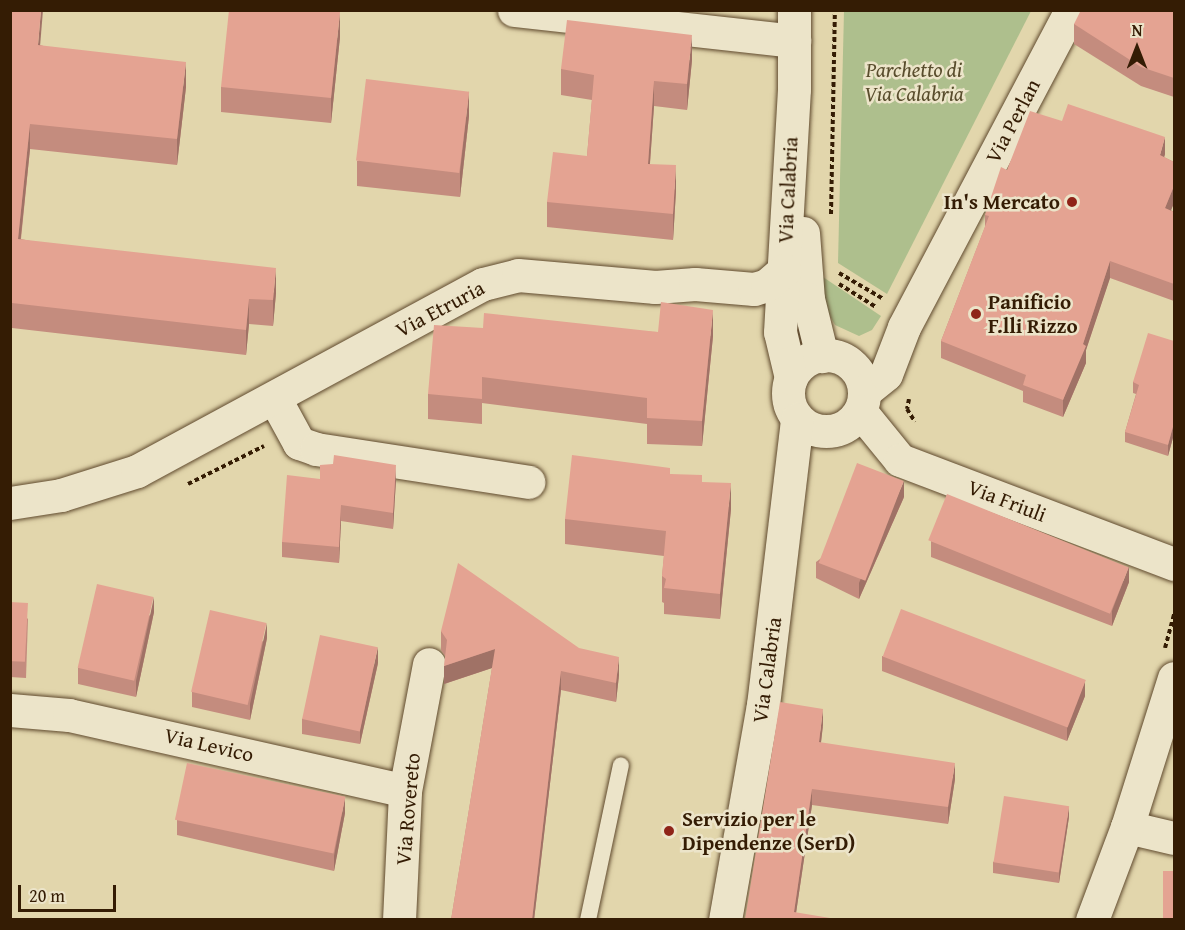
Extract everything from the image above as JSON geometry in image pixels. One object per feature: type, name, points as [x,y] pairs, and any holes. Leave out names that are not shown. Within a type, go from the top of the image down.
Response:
[{"type":"street","points":[[514,10],[794,26]]},
{"type":"street","name":"Via Perlan","points":[[862,402],[886,374],[891,313],[1071,10]]},
{"type":"street","name":"Via Calabria","points":[[725,920],[763,705],[797,418],[788,395],[791,378],[780,333],[794,26]]},
{"type":"street","name":"Via Calabria","points":[[792,108],[808,299],[833,358],[861,375],[862,402]]},
{"type":"street","name":"Via Etruria","points":[[10,503],[61,495],[137,471],[275,399],[483,284],[518,275],[535,275],[655,287],[695,284],[754,289],[767,285],[784,270]]},
{"type":"street","name":"Via Etruria","points":[[655,287],[691,299],[753,311],[780,333]]},
{"type":"street","points":[[791,378],[808,360],[833,358],[891,313]]},
{"type":"street","points":[[275,399],[299,443],[316,449],[528,482]]},
{"type":"street","points":[[797,418],[811,428],[827,431],[850,422],[862,402]]},
{"type":"street","name":"Via Friuli","points":[[862,402],[900,460],[1174,564]]},
{"type":"street","name":"Via Rovereto","points":[[399,920],[405,791],[429,664]]},
{"type":"street","points":[[1092,920],[1127,827],[1174,678]]},
{"type":"street","name":"Via Levico","points":[[10,710],[69,715],[405,791]]},
{"type":"street","points":[[1127,827],[1174,838]]},
{"type":"lane","points":[[588,920],[621,765]]},
{"type":"path","points":[[831,224],[835,10]]},
{"type":"path","points":[[831,269],[891,313]]},
{"type":"path","points":[[830,278],[891,313]]},
{"type":"green space","name":"Parchetto di Via Calabria","points":[[844,11],[1031,11],[887,294],[838,263]]},
{"type":"green space","points":[[820,275],[881,316],[872,330],[859,336],[835,325],[826,309]]},
{"type":"building","points":[[10,10],[41,10],[38,45],[186,62],[177,139],[30,124],[18,239],[276,268],[273,300],[249,299],[246,330],[12,303],[10,317]]},
{"type":"building","points":[[229,10],[340,12],[331,98],[221,87]]},
{"type":"building","points":[[1081,10],[1174,10],[1174,78],[1141,67],[1074,24]]},
{"type":"building","points":[[567,20],[692,35],[687,84],[654,81],[648,164],[676,165],[673,214],[547,202],[553,152],[587,156],[594,75],[561,69]]},
{"type":"building","points":[[366,79],[469,92],[459,173],[356,160]]},
{"type":"building","points":[[1068,104],[1165,137],[1160,155],[1174,162],[1174,186],[1165,208],[1174,212],[1174,284],[1110,261],[1083,344],[1086,346],[1063,400],[1023,385],[1026,375],[941,341],[989,216],[985,215],[1001,167],[1007,170],[1030,111],[1062,121]]},
{"type":"building","points":[[661,302],[713,310],[702,421],[647,418],[647,398],[482,377],[482,399],[428,394],[434,325],[483,328],[484,313],[658,332]]},
{"type":"building","points":[[1148,333],[1174,341],[1174,423],[1168,445],[1125,432],[1139,385],[1133,382]]},
{"type":"building","points":[[334,455],[396,465],[393,513],[341,505],[339,547],[282,542],[287,475],[320,479],[320,465],[333,464]]},
{"type":"building","points":[[572,455],[670,468],[670,474],[702,475],[702,482],[731,483],[720,594],[664,588],[666,579],[662,576],[666,531],[565,519]]},
{"type":"building","points":[[857,463],[904,481],[865,581],[819,563]]},
{"type":"building","points":[[947,494],[1129,567],[1110,614],[928,540]]},
{"type":"building","points":[[458,563],[579,648],[619,657],[616,683],[561,671],[532,920],[451,920],[495,649],[444,666],[447,640],[441,631]]},
{"type":"building","points":[[97,584],[154,597],[134,681],[78,668]]},
{"type":"building","points":[[10,602],[28,603],[25,662],[10,661]]},
{"type":"building","points":[[901,609],[1086,680],[1068,728],[883,657]]},
{"type":"building","points":[[210,610],[267,623],[248,705],[191,692]]},
{"type":"building","points":[[320,635],[378,647],[360,731],[302,719]]},
{"type":"building","points":[[780,702],[823,709],[819,742],[955,763],[948,807],[812,789],[794,912],[842,920],[745,920]]},
{"type":"building","points":[[187,763],[345,797],[333,853],[175,820]]},
{"type":"building","points":[[1004,796],[1069,806],[1059,872],[994,862]]},
{"type":"building","points":[[1163,871],[1174,871],[1174,920],[1163,920]]},
{"type":"place","name":"In's Mercato","points":[[1072,202]]},
{"type":"place","name":"Panificio F.lli Rizzo","points":[[976,314]]},
{"type":"place","name":"Servizio per le Dipendenze (SerD)","points":[[669,831]]}]
